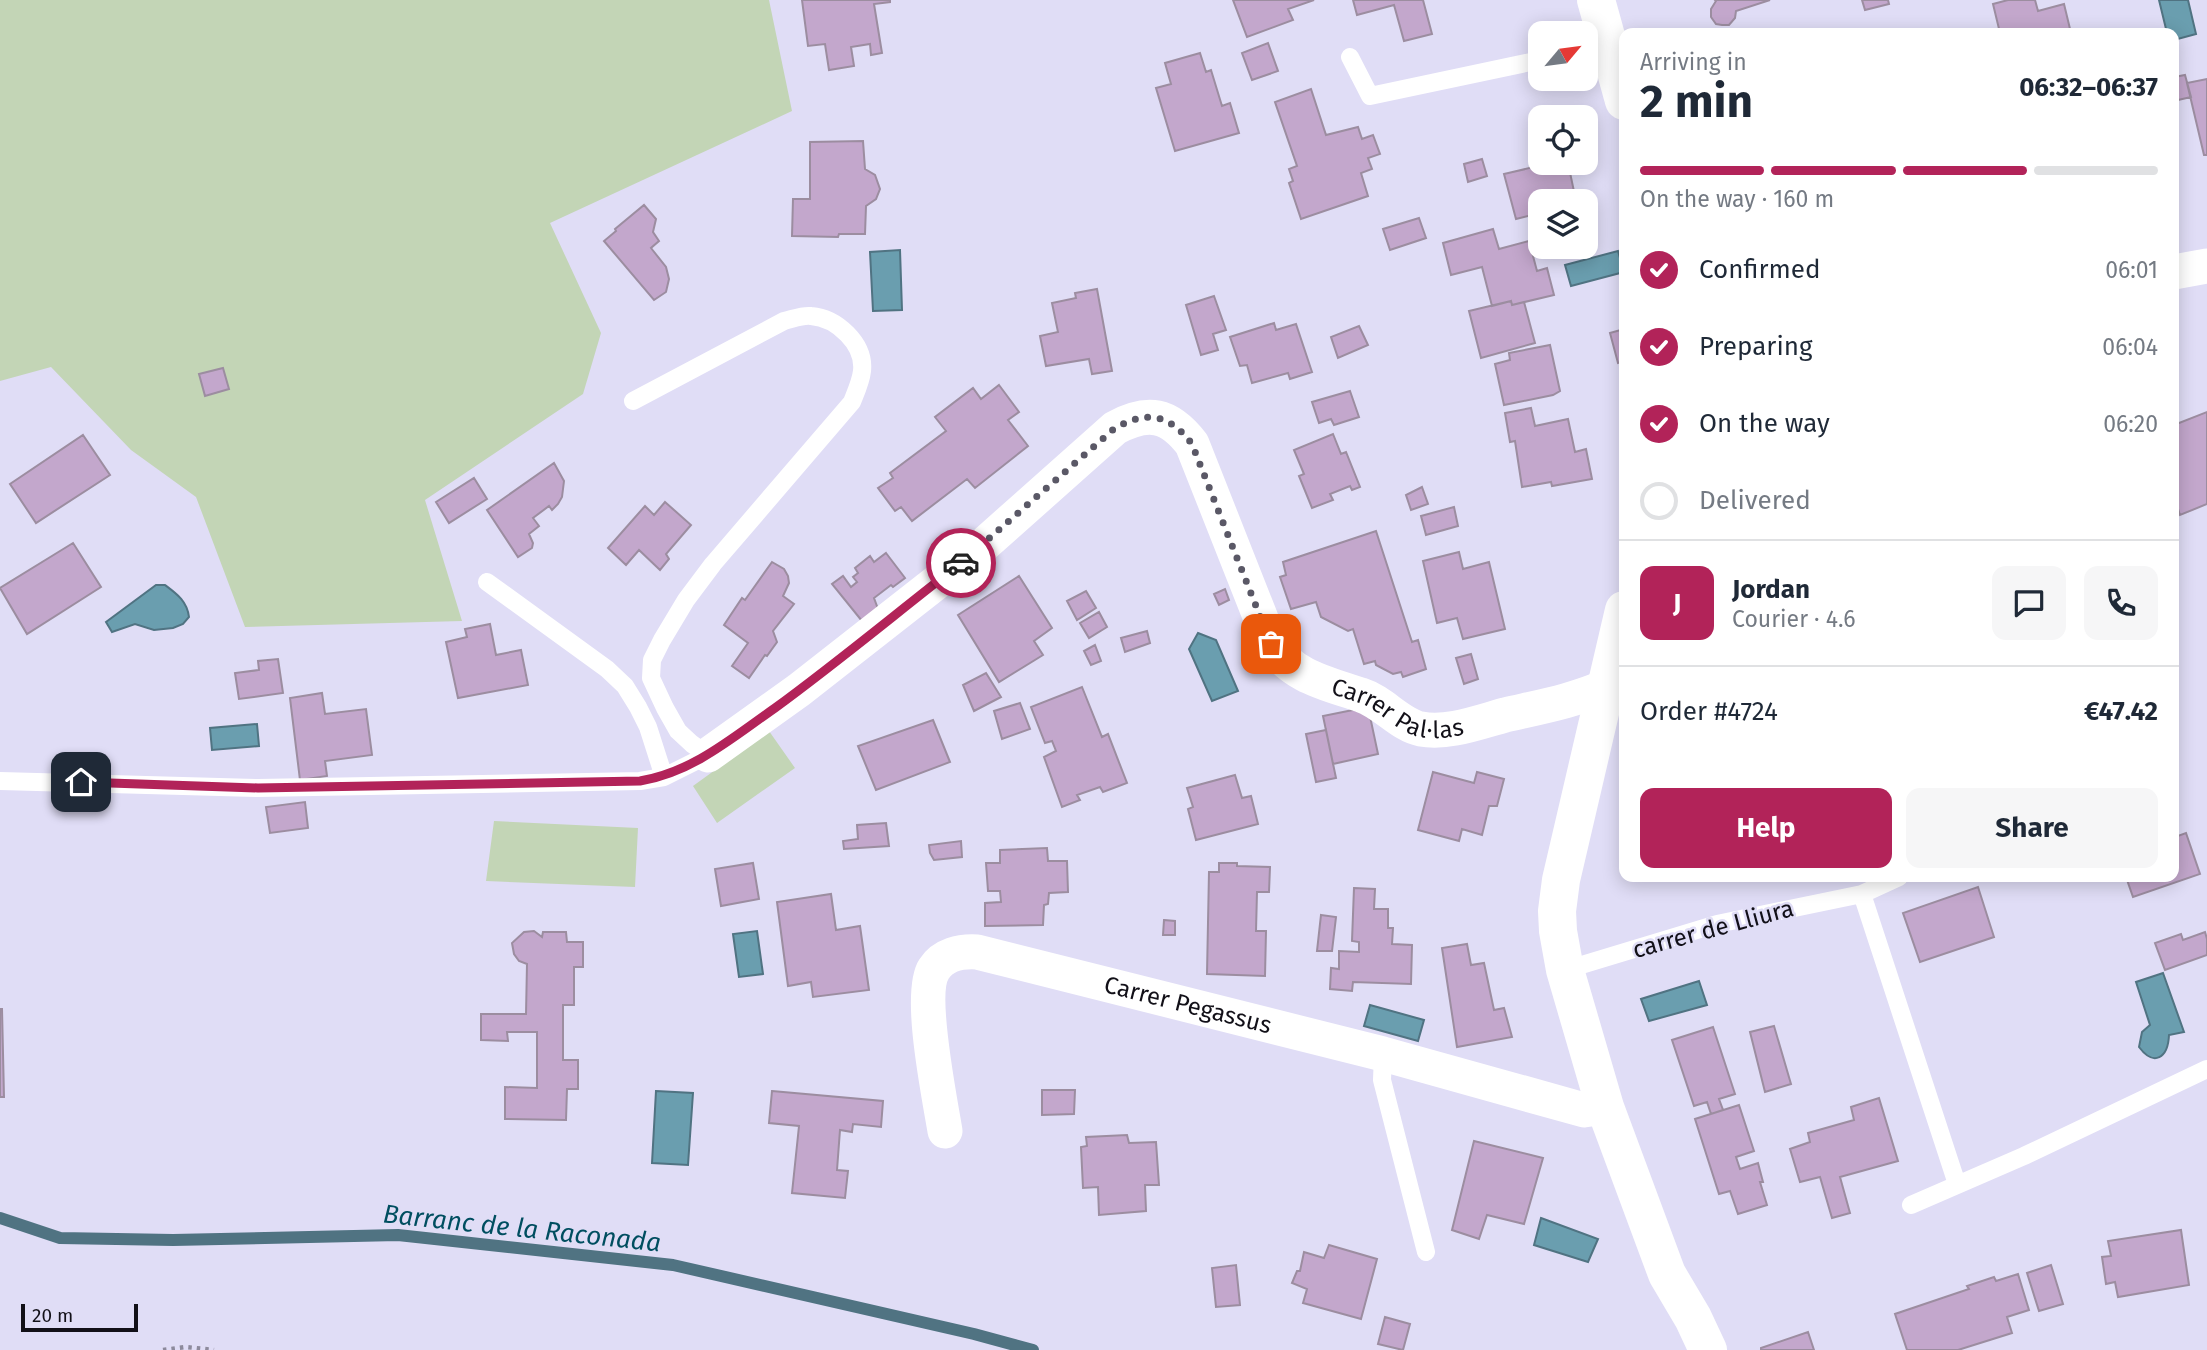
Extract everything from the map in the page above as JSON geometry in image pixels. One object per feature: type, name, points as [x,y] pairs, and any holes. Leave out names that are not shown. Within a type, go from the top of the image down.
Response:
[{"type":"street","points":[[1596,0],[1603,47],[1619,88]]},
{"type":"street","points":[[2179,271],[2207,267]]},
{"type":"street","name":"Carrer Pal·las","points":[[708,755],[799,690],[979,549],[1115,428],[1133,418],[1159,417],[1183,432],[1192,444],[1271,644],[1292,668],[1325,684],[1376,700],[1408,723],[1428,730],[1455,727],[1585,696],[1607,686]]},
{"type":"street","points":[[1619,632],[1561,880],[1557,911],[1558,931],[1565,970],[1605,1107],[1667,1274],[1708,1350]]},
{"type":"street","name":"Carrer Pegassus","points":[[945,1131],[931,1037],[928,1002],[930,978],[934,968],[946,957],[964,951],[1383,1054],[1584,1110],[1605,1107]]},
{"type":"street","points":[[1667,1274],[1672,1326],[1681,1350]]},
{"type":"lane","points":[[1350,57],[1370,96],[1528,63]]},
{"type":"lane","points":[[0,781],[258,788],[640,781],[664,777],[708,755],[678,730],[665,708],[651,678],[652,660],[686,600],[713,564],[852,402],[862,373],[862,363],[852,339],[832,322],[811,316],[800,317],[784,321],[633,401]]},
{"type":"lane","points":[[487,582],[607,669],[625,686],[648,727],[664,777]]},
{"type":"lane","name":"carrer de Lliura","points":[[1565,970],[1717,924],[1861,894],[1888,882]]},
{"type":"lane","points":[[1861,894],[1957,1184]]},
{"type":"lane","points":[[1383,1054],[1382,1080],[1426,1252]]},
{"type":"lane","points":[[1911,1205],[2024,1156],[2207,1069]]},
{"type":"path","points":[[163,1350],[186,1347],[214,1350]]},
{"type":"green space","points":[[0,0],[769,0],[792,111],[550,223],[601,333],[583,394],[425,500],[462,621],[245,627],[196,497],[131,450],[51,367],[0,381]]},
{"type":"green space","points":[[769,731],[795,768],[717,823],[693,786]]},
{"type":"green space","points":[[494,821],[638,828],[635,887],[486,881]]},
{"type":"water","points":[[2159,0],[2188,0],[2196,34],[2179,39],[2179,28],[2166,28]]},
{"type":"water","points":[[900,250],[902,310],[873,311],[870,252]]},
{"type":"water","points":[[1618,251],[1619,273],[1571,286],[1565,265],[1598,259],[1598,256]]},
{"type":"water","points":[[156,585],[165,585],[184,602],[189,617],[183,624],[154,630],[135,624],[112,632],[106,622]]},
{"type":"water","points":[[1198,633],[1216,640],[1238,691],[1212,701],[1189,649]]},
{"type":"water","points":[[257,724],[259,746],[212,750],[210,728]]},
{"type":"water","points":[[757,931],[763,974],[739,977],[733,934]]},
{"type":"water","points":[[2163,973],[2184,1032],[2169,1035],[2163,1054],[2155,1058],[2139,1047],[2142,1032],[2150,1025],[2136,982]]},
{"type":"water","points":[[1699,981],[1707,1005],[1649,1021],[1641,999]]},
{"type":"water","points":[[1370,1005],[1424,1020],[1418,1041],[1364,1026]]},
{"type":"water","points":[[656,1091],[693,1093],[688,1165],[652,1163]]},
{"type":"water","points":[[1541,1218],[1598,1239],[1588,1262],[1534,1245]]},
{"type":"building","points":[[802,0],[890,0],[874,4],[882,53],[871,55],[870,44],[851,47],[854,66],[829,70],[825,44],[808,46]]},
{"type":"building","points":[[1233,0],[1314,0],[1288,9],[1293,20],[1247,37]]},
{"type":"building","points":[[1353,0],[1423,0],[1432,34],[1404,41],[1394,5],[1357,15]]},
{"type":"building","points":[[1715,0],[1770,0],[1736,11],[1735,18],[1729,25],[1722,25],[1716,24],[1711,17]]},
{"type":"building","points":[[1862,0],[1888,0],[1889,4],[1865,10]]},
{"type":"building","points":[[2008,0],[2035,0],[2038,11],[2064,4],[2070,28],[1999,28],[1993,4]]},
{"type":"building","points":[[1268,43],[1278,71],[1252,80],[1242,53]]},
{"type":"building","points":[[1200,53],[1206,72],[1211,70],[1222,106],[1230,103],[1239,133],[1175,151],[1156,88],[1171,84],[1165,63]]},
{"type":"building","points":[[2185,75],[2191,97],[2179,100],[2179,76]]},
{"type":"building","points":[[2207,79],[2207,155],[2204,155],[2187,83]]},
{"type":"building","points":[[1311,89],[1326,135],[1358,127],[1362,139],[1373,135],[1380,154],[1368,158],[1372,169],[1361,173],[1368,196],[1301,219],[1289,183],[1293,181],[1289,169],[1297,166],[1275,102]]},
{"type":"building","points":[[863,141],[865,169],[875,175],[880,189],[876,199],[866,206],[865,234],[839,234],[838,237],[792,236],[793,199],[810,199],[810,142]]},
{"type":"building","points":[[1482,159],[1487,176],[1468,182],[1464,164]]},
{"type":"building","points":[[1528,168],[1528,175],[1571,175],[1573,189],[1528,189],[1528,216],[1516,219],[1504,174]]},
{"type":"building","points":[[644,205],[656,219],[653,232],[659,241],[651,248],[666,267],[669,279],[666,292],[654,300],[604,241]]},
{"type":"building","points":[[1419,218],[1426,238],[1390,250],[1383,229]]},
{"type":"building","points":[[1493,229],[1499,249],[1528,241],[1528,259],[1534,259],[1537,271],[1547,268],[1554,295],[1512,305],[1511,301],[1492,306],[1482,267],[1451,275],[1443,243]]},
{"type":"building","points":[[1097,289],[1112,371],[1092,374],[1089,359],[1046,366],[1040,336],[1058,332],[1052,303],[1076,298],[1075,293]]},
{"type":"building","points":[[1214,296],[1226,330],[1213,334],[1218,350],[1201,355],[1186,305]]},
{"type":"building","points":[[1511,301],[1512,305],[1524,302],[1535,343],[1481,358],[1469,311]]},
{"type":"building","points":[[1274,323],[1276,330],[1296,324],[1312,372],[1290,379],[1288,373],[1252,383],[1247,365],[1240,366],[1230,337]]},
{"type":"building","points":[[1359,326],[1368,345],[1338,358],[1331,337]]},
{"type":"building","points":[[1619,330],[1618,363],[1610,333]]},
{"type":"building","points":[[1550,345],[1560,391],[1553,395],[1504,405],[1495,364],[1510,360],[1509,353]]},
{"type":"building","points":[[223,368],[229,389],[205,396],[199,374]]},
{"type":"building","points":[[999,385],[1019,412],[1008,420],[1028,446],[975,488],[967,479],[912,521],[901,507],[895,511],[878,488],[893,478],[890,473],[946,431],[935,417],[973,388],[981,399]]},
{"type":"building","points":[[1350,391],[1359,417],[1334,425],[1331,419],[1319,423],[1312,402]]},
{"type":"building","points":[[1531,408],[1535,426],[1568,419],[1575,452],[1586,449],[1592,479],[1552,486],[1551,482],[1522,487],[1515,441],[1510,442],[1505,413]]},
{"type":"building","points":[[2207,412],[2207,504],[2180,515],[2179,512],[2179,423]]},
{"type":"building","points":[[1333,434],[1341,454],[1346,452],[1360,487],[1352,490],[1350,486],[1330,494],[1333,500],[1312,508],[1299,476],[1304,474],[1294,450]]},
{"type":"building","points":[[83,435],[110,475],[36,523],[10,484]]},
{"type":"building","points":[[554,463],[564,481],[562,497],[552,510],[549,506],[533,518],[539,526],[529,534],[532,548],[518,557],[487,510]]},
{"type":"building","points":[[474,478],[487,499],[449,523],[436,502]]},
{"type":"building","points":[[1422,487],[1428,504],[1411,510],[1406,495]]},
{"type":"building","points":[[665,502],[691,525],[666,554],[669,559],[660,570],[639,550],[626,565],[608,548],[645,506],[654,515]]},
{"type":"building","points":[[1454,507],[1458,526],[1426,535],[1421,516]]},
{"type":"building","points":[[1376,531],[1412,642],[1418,640],[1426,669],[1403,677],[1401,672],[1393,674],[1376,665],[1375,661],[1364,664],[1353,629],[1348,631],[1321,617],[1316,602],[1291,609],[1280,577],[1286,575],[1283,562]]},
{"type":"building","points":[[73,543],[101,587],[27,634],[0,588]]},
{"type":"building","points":[[1459,552],[1463,569],[1489,562],[1505,629],[1463,639],[1457,618],[1437,623],[1423,561]]},
{"type":"building","points":[[886,553],[905,578],[874,598],[878,609],[862,621],[832,584],[843,576],[851,587],[857,582],[853,577],[858,573],[855,568],[870,556],[874,562]]},
{"type":"building","points":[[772,562],[784,569],[788,576],[789,583],[783,596],[794,604],[773,631],[777,642],[749,678],[732,666],[748,643],[724,625]]},
{"type":"building","points":[[1019,576],[1052,628],[1034,641],[1043,655],[999,682],[958,615]]},
{"type":"building","points":[[1225,589],[1229,600],[1219,605],[1214,594]]},
{"type":"building","points":[[1086,591],[1096,608],[1077,620],[1067,601]]},
{"type":"building","points":[[1099,612],[1107,627],[1089,638],[1080,623]]},
{"type":"building","points":[[490,624],[496,655],[521,650],[528,685],[458,698],[446,642],[467,637],[465,629]]},
{"type":"building","points":[[1147,631],[1150,643],[1125,652],[1121,638]]},
{"type":"building","points":[[1095,645],[1101,661],[1091,665],[1084,651]]},
{"type":"building","points":[[1471,654],[1478,679],[1464,684],[1456,658]]},
{"type":"building","points":[[278,659],[283,693],[239,699],[235,673],[259,670],[258,661]]},
{"type":"building","points":[[986,673],[1001,697],[974,711],[963,685]]},
{"type":"building","points":[[1082,687],[1102,737],[1108,734],[1127,783],[1103,792],[1100,787],[1077,795],[1080,800],[1062,807],[1044,757],[1056,751],[1052,741],[1045,743],[1031,707]]},
{"type":"building","points":[[322,693],[325,714],[366,709],[372,755],[325,761],[327,776],[300,780],[290,698]]},
{"type":"building","points":[[1020,703],[1030,729],[1002,739],[994,711]]},
{"type":"building","points":[[1368,707],[1378,754],[1333,764],[1323,716]]},
{"type":"building","points":[[933,720],[950,762],[876,790],[858,746]]},
{"type":"building","points":[[1326,730],[1336,778],[1316,782],[1306,734]]},
{"type":"building","points":[[1433,772],[1474,783],[1477,772],[1504,779],[1497,806],[1489,806],[1482,835],[1462,829],[1459,841],[1418,830]]},
{"type":"building","points":[[1235,775],[1242,798],[1251,796],[1258,824],[1196,840],[1188,809],[1193,807],[1187,788]]},
{"type":"building","points":[[305,802],[308,828],[270,833],[266,807]]},
{"type":"building","points":[[886,823],[889,846],[844,849],[843,841],[858,839],[857,825]]},
{"type":"building","points":[[2186,833],[2200,874],[2179,881],[2179,836]]},
{"type":"building","points":[[961,841],[962,857],[934,860],[930,853],[929,845]]},
{"type":"building","points":[[1047,848],[1048,861],[1067,861],[1068,892],[1049,893],[1048,904],[1044,905],[1043,925],[985,926],[985,903],[1001,902],[1000,891],[988,891],[986,863],[1000,863],[1000,850]]},
{"type":"building","points":[[753,863],[759,899],[721,906],[715,869]]},
{"type":"building","points":[[1219,863],[1270,867],[1269,892],[1257,892],[1256,931],[1266,931],[1265,976],[1207,974],[1209,872],[1219,872]]},
{"type":"building","points":[[2128,882],[2177,882],[2133,897]]},
{"type":"building","points":[[1978,887],[1994,937],[1920,962],[1903,913]]},
{"type":"building","points":[[1354,888],[1375,889],[1374,909],[1388,909],[1388,928],[1393,928],[1392,944],[1412,945],[1411,984],[1353,982],[1352,991],[1330,989],[1331,968],[1339,969],[1339,951],[1359,952],[1359,942],[1352,941]]},
{"type":"building","points":[[831,894],[836,930],[860,926],[869,990],[813,997],[811,982],[788,986],[777,902]]},
{"type":"building","points":[[1321,915],[1336,917],[1332,951],[1317,951]]},
{"type":"building","points":[[1164,920],[1175,921],[1175,935],[1163,935]]},
{"type":"building","points":[[534,931],[542,937],[543,932],[566,932],[567,942],[583,942],[583,967],[574,967],[574,1005],[563,1005],[563,1060],[578,1060],[578,1089],[567,1089],[566,1120],[505,1119],[505,1087],[537,1088],[537,1032],[507,1032],[508,1041],[481,1040],[481,1014],[526,1014],[527,964],[519,961],[514,954],[512,943],[524,932]]},
{"type":"building","points":[[2205,932],[2207,955],[2165,970],[2155,943],[2181,934],[2183,940]]},
{"type":"building","points":[[1467,944],[1471,965],[1484,963],[1494,1010],[1504,1008],[1512,1037],[1457,1047],[1442,948]]},
{"type":"building","points":[[2,1009],[4,1097],[0,1097]]},
{"type":"building","points":[[1774,1026],[1791,1084],[1765,1092],[1750,1032]]},
{"type":"building","points":[[1713,1027],[1735,1094],[1719,1099],[1723,1110],[1711,1114],[1707,1102],[1694,1106],[1672,1040]]},
{"type":"building","points":[[1042,1090],[1075,1090],[1074,1114],[1042,1115]]},
{"type":"building","points":[[772,1091],[883,1101],[881,1127],[853,1124],[852,1132],[840,1130],[837,1170],[848,1171],[845,1198],[792,1193],[799,1126],[769,1123]]},
{"type":"building","points":[[1879,1098],[1898,1161],[1840,1177],[1850,1213],[1832,1218],[1820,1177],[1800,1182],[1790,1149],[1810,1142],[1808,1133],[1854,1120],[1851,1107]]},
{"type":"building","points":[[1739,1105],[1754,1151],[1736,1157],[1740,1169],[1758,1163],[1767,1205],[1738,1214],[1730,1191],[1719,1194],[1695,1119]]},
{"type":"building","points":[[1127,1135],[1129,1143],[1156,1142],[1159,1185],[1145,1185],[1146,1211],[1099,1215],[1098,1187],[1083,1188],[1081,1147],[1087,1146],[1086,1137]]},
{"type":"building","points":[[1474,1141],[1543,1158],[1524,1224],[1487,1215],[1479,1239],[1452,1230]]},
{"type":"building","points":[[2181,1230],[2189,1285],[2118,1297],[2115,1282],[2106,1284],[2102,1257],[2111,1256],[2108,1241]]},
{"type":"building","points":[[1329,1245],[1377,1259],[1361,1319],[1303,1303],[1307,1289],[1292,1283],[1297,1271],[1300,1271],[1304,1252],[1324,1258]]},
{"type":"building","points":[[1236,1265],[1240,1305],[1216,1307],[1212,1268]]},
{"type":"building","points":[[2051,1265],[2063,1304],[2039,1311],[2027,1273]]},
{"type":"building","points":[[2018,1274],[2029,1310],[2007,1317],[2012,1333],[1958,1350],[1907,1350],[1895,1314],[1969,1289],[1967,1286],[1994,1277],[1996,1281]]},
{"type":"building","points":[[1385,1317],[1410,1324],[1403,1350],[1378,1344]]},
{"type":"building","points":[[1808,1332],[1814,1350],[1761,1350],[1761,1348]]},
{"type":"waterway","name":"Barranc de la Raconada","points":[[0,1218],[60,1238],[173,1240],[398,1235],[673,1265],[1033,1350]]},
{"type":"way so far","points":[[961,563],[1115,428],[1133,418],[1159,417],[1183,432],[1192,444],[1271,644]]},
{"type":"route","points":[[81,782],[258,788],[640,781],[664,777],[726,743],[799,690],[961,563]]}]
